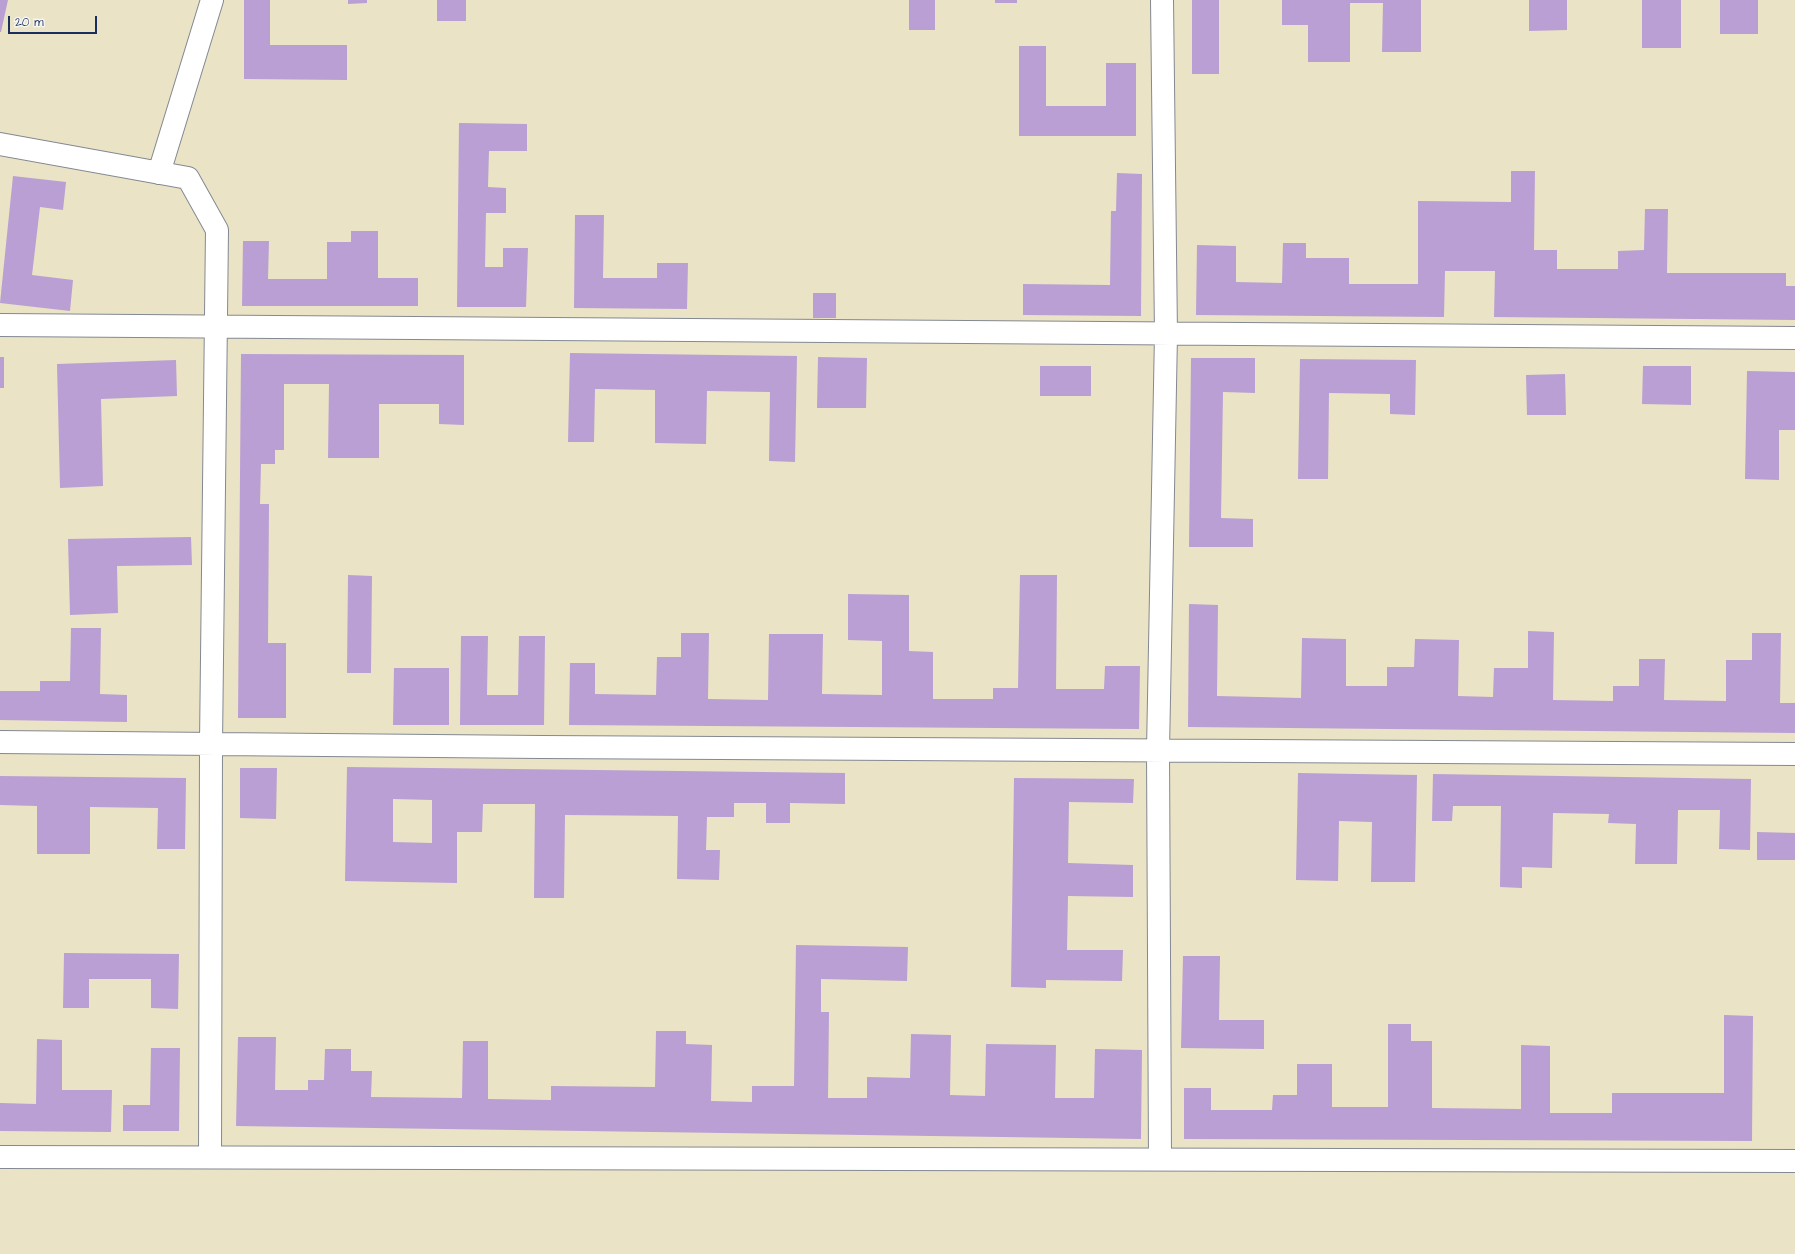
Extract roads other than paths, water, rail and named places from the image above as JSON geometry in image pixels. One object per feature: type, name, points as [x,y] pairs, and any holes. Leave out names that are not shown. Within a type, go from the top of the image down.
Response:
[{"type":"street","points":[[159,173],[212,0]]},
{"type":"street","points":[[1160,1159],[1158,750],[1166,334],[1162,0]]},
{"type":"street","points":[[0,144],[188,178],[217,230],[211,744],[210,1157]]},
{"type":"street","points":[[0,325],[1795,338]]},
{"type":"street","points":[[0,742],[1795,754]]},
{"type":"street","points":[[0,1157],[1795,1161]]}]
